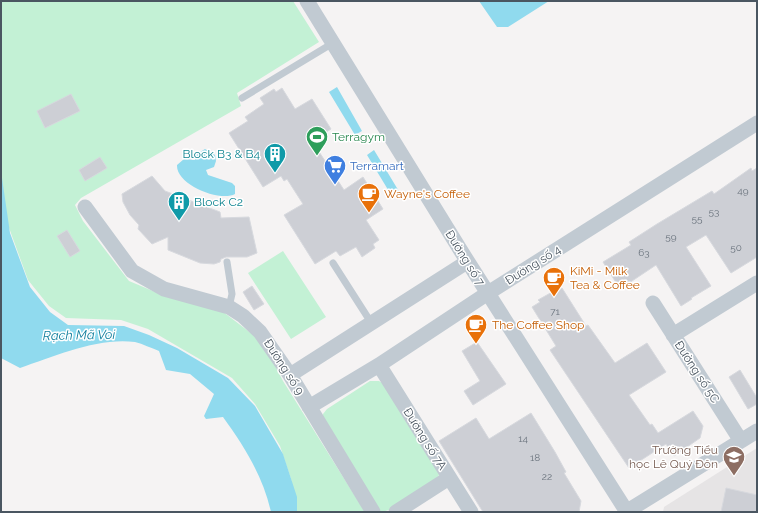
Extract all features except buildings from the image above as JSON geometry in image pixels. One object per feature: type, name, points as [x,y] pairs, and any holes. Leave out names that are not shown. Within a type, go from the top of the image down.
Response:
[{"type":"street","name":"Đường số 7","points":[[307,1],[467,262],[627,512]]},
{"type":"street","name":"Đường số 4","points":[[310,407],[379,365],[488,293],[757,123]]},
{"type":"street","name":"Đường số 9","points":[[85,207],[132,271],[164,289],[229,307],[243,316],[260,332],[290,375],[373,512]]},
{"type":"street","points":[[290,375],[467,262]]},
{"type":"street","points":[[673,335],[757,283]]},
{"type":"street","name":"Đường số 5C","points":[[653,303],[741,441]]},
{"type":"street","name":"Đường số 7A","points":[[379,365],[471,512]]},
{"type":"street","points":[[627,512],[757,431]]},
{"type":"street","points":[[396,512],[449,478]]},
{"type":"lane","points":[[242,98],[333,43]]},
{"type":"lane","points":[[227,262],[232,294],[229,307]]},
{"type":"lane","points":[[333,264],[372,324]]},
{"type":"shaded area","name":"Trường Tiểu học Lê Quý Đôn","points":[[757,448],[757,512],[663,512],[664,507]]},
{"type":"green space","points":[[1,1],[293,1],[319,42],[237,93],[241,106],[81,198],[75,205],[83,221],[129,281],[165,296],[222,311],[256,337],[269,354],[283,381],[365,512],[297,512],[291,479],[280,446],[255,404],[232,378],[148,329],[121,320],[66,318],[49,306],[28,280],[8,225],[1,179]]},
{"type":"green space","points":[[283,251],[326,317],[291,339],[248,273]]},
{"type":"green space","points":[[370,381],[379,381],[389,387],[438,469],[439,475],[435,481],[392,509],[382,512],[376,509],[323,422],[323,414],[327,409]]},
{"type":"water","points":[[479,1],[549,1],[508,27],[497,27]]},
{"type":"water","points":[[337,87],[362,131],[355,135],[329,92]]},
{"type":"water","points":[[205,149],[215,155],[216,161],[214,167],[206,170],[208,175],[232,183],[235,186],[235,194],[219,196],[210,194],[191,185],[179,172],[177,165],[184,159],[195,160],[197,154]]},
{"type":"water","points":[[374,150],[400,193],[393,198],[367,155]]},
{"type":"water","name":"Rạch Mã Voi","points":[[1,171],[10,233],[30,287],[50,312],[68,325],[124,326],[149,335],[177,348],[228,378],[255,406],[283,454],[297,497],[297,512],[271,512],[268,499],[258,474],[231,428],[223,417],[206,419],[204,416],[214,394],[190,374],[166,370],[159,351],[135,342],[121,341],[92,345],[62,353],[20,368],[1,358]]},
{"type":"place","name":"Terragym","points":[[317,156]]},
{"type":"place","name":"Block B3 & B4","points":[[275,174]]},
{"type":"place","name":"Terramart","points":[[335,186]]},
{"type":"place","name":"Wayne's Coffee","points":[[369,214]]},
{"type":"place","name":"Block C2","points":[[179,222]]},
{"type":"place","name":"KiMi - Milk Tea & Coffee","points":[[554,298]]},
{"type":"place","name":"The Coffee Shop","points":[[476,344]]},
{"type":"place","name":"Trường Tiểu học Lê Quý Đôn","points":[[734,476]]}]
